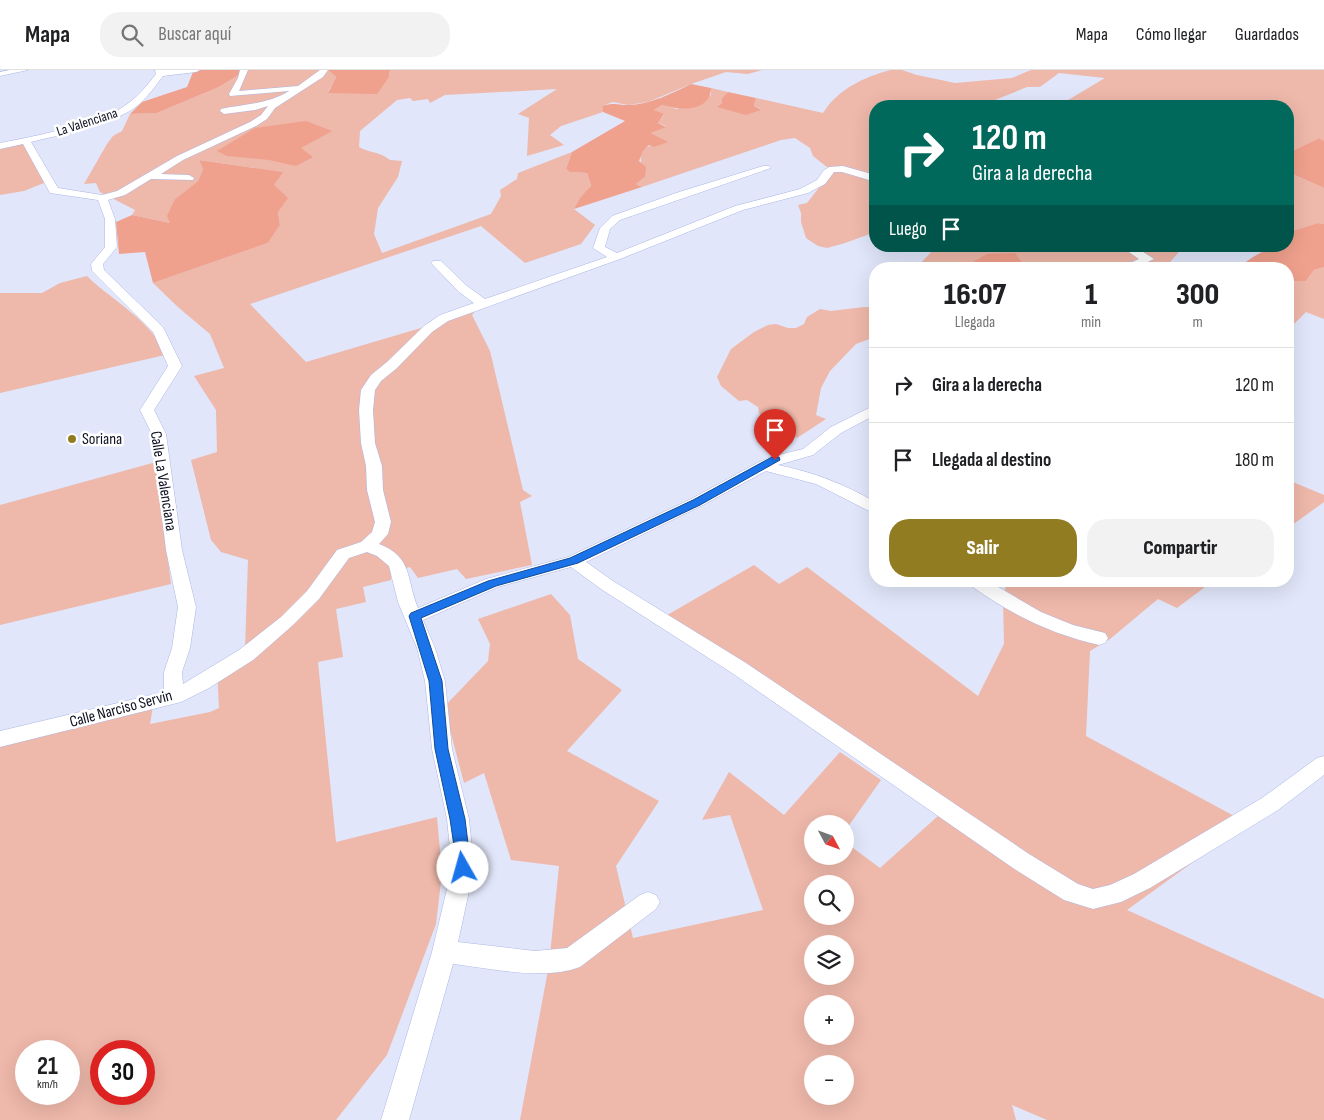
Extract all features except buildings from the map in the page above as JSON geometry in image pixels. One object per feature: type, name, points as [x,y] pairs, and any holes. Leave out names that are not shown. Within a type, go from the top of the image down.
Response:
[{"type":"street","points":[[0,74],[24,70]]},
{"type":"street","points":[[160,72],[196,70]]},
{"type":"street","points":[[244,70],[242,78],[233,94],[302,87]]},
{"type":"street","points":[[26,141],[54,191],[102,198],[121,193],[180,158],[253,124],[264,117],[272,106],[320,75],[324,70]]},
{"type":"street","name":"La Valenciana","points":[[0,146],[26,141],[99,121],[125,110],[144,95],[160,72]]},
{"type":"street","points":[[224,111],[255,107],[283,98]]},
{"type":"street","points":[[616,257],[599,248],[605,228],[616,218],[680,195],[766,168]]},
{"type":"street","points":[[395,1120],[444,952],[463,868],[458,819],[442,749],[436,681],[415,616],[407,602],[397,564],[383,552],[367,546],[380,534],[383,522],[375,490],[374,466],[368,443],[366,410],[368,390],[376,378],[422,335],[444,318],[616,257],[739,208],[804,191],[821,182],[827,172],[832,169],[843,169],[869,177]]},
{"type":"street","points":[[149,176],[189,178]]},
{"type":"street","name":"Calle La Valenciana","points":[[102,198],[110,219],[111,247],[97,267],[160,330],[175,366],[147,410],[159,434],[174,550],[187,608],[182,648],[173,672],[174,697]]},
{"type":"street","points":[[1138,252],[1148,259],[1140,262]]},
{"type":"street","points":[[437,263],[462,289],[485,305]]},
{"type":"street","points":[[415,616],[492,583],[574,561],[696,502],[762,466],[775,460],[808,452],[836,430],[869,412]]},
{"type":"street","points":[[762,466],[821,479],[846,490],[869,505]]},
{"type":"street","name":"Calle Narciso Servin","points":[[0,739],[174,697],[246,655],[287,621],[313,595],[343,554],[367,546]]},
{"type":"street","points":[[574,561],[606,585],[739,668],[1021,861],[1072,893],[1093,899],[1113,895],[1142,881],[1270,804],[1324,764]]},
{"type":"street","points":[[986,587],[1022,609],[1076,634],[1099,638]]},
{"type":"street","points":[[444,952],[535,962],[571,959],[648,902]]},
{"type":"shaded area","points":[[154,70],[247,70],[219,87],[157,113],[130,114],[142,102],[187,87],[193,72]]},
{"type":"shaded area","points":[[247,70],[328,70],[336,77],[328,92],[389,77],[390,70],[762,70],[748,74],[726,72],[648,102],[628,105],[613,102],[602,106],[603,112],[561,126],[550,135],[564,145],[527,156],[529,118],[518,114],[557,89],[445,95],[430,103],[428,99],[413,101],[410,98],[397,100],[360,131],[359,147],[383,155],[390,160],[402,161],[398,177],[378,208],[374,234],[382,253],[491,214],[501,196],[500,190],[517,179],[518,173],[572,152],[566,169],[570,172],[587,173],[591,187],[579,199],[574,209],[595,225],[581,244],[525,263],[481,226],[250,304],[306,362],[475,312],[472,315],[490,351],[523,490],[532,496],[520,502],[532,565],[466,579],[457,569],[418,578],[410,567],[391,572],[391,580],[363,587],[366,602],[336,609],[343,657],[318,662],[336,842],[437,817],[442,873],[436,924],[387,1055],[336,1120],[0,1120],[0,734],[154,700],[150,724],[210,712],[219,708],[217,668],[245,649],[248,560],[221,552],[211,540],[191,460],[217,452],[216,410],[194,376],[224,368],[210,334],[153,283],[268,243],[280,225],[274,185],[282,172],[199,160],[203,169],[198,181],[175,199],[170,223],[132,215],[135,210],[100,192],[96,183],[84,184],[107,144],[113,136],[122,131],[130,114],[157,113],[219,87]]},
{"type":"shaded area","points":[[328,70],[390,70],[389,77],[377,94],[328,93],[336,77]]},
{"type":"shaded area","points":[[891,70],[902,70],[955,83],[1012,78],[1031,70],[1324,70],[1324,141],[1319,138],[1294,150],[1294,100],[1068,100],[1105,78],[1059,73],[1040,87],[1027,87],[995,100],[869,100],[869,234],[827,248],[818,246],[806,238],[798,205],[807,203],[832,171],[813,156],[810,148],[795,138],[781,140],[642,187],[636,184],[645,177],[641,161],[643,151],[651,145],[667,142],[651,133],[666,126],[658,123],[664,115],[654,110],[662,105],[677,109],[711,95],[711,88],[728,92],[722,98],[722,103],[718,106],[760,109],[754,106],[756,98],[823,113],[836,97],[853,85],[871,76]]},
{"type":"shaded area","points":[[691,84],[711,88],[709,96],[700,106],[677,108],[662,105],[654,110],[664,114],[658,123],[666,127],[651,133],[668,142],[654,147],[649,145],[643,151],[639,161],[646,167],[645,177],[636,184],[642,187],[574,209],[579,199],[591,186],[587,173],[570,172],[566,169],[572,152],[625,121],[603,112],[602,106],[644,103],[661,98]]},
{"type":"shaded area","points":[[728,92],[756,98],[754,106],[761,110],[746,115],[717,107],[722,103],[722,98]]},
{"type":"shaded area","points":[[306,121],[332,131],[301,148],[313,157],[296,166],[269,160],[227,156],[217,151],[255,128]]},
{"type":"shaded area","points":[[1319,138],[1324,141],[1324,188],[1294,175],[1294,150]]},
{"type":"shaded area","points":[[26,141],[49,181],[24,191],[0,195],[0,144]]},
{"type":"shaded area","points":[[199,160],[283,172],[274,185],[288,198],[278,212],[280,225],[268,243],[153,283],[145,252],[119,254],[116,222],[132,215],[170,223],[167,216],[175,199],[198,181],[203,169]]},
{"type":"shaded area","points":[[1294,175],[1324,188],[1324,224],[1318,223],[1294,230]]},
{"type":"shaded area","points":[[1318,223],[1324,224],[1324,267],[1314,270],[1306,281],[1294,281],[1294,262],[1246,262],[1263,252],[1294,252],[1294,230]]},
{"type":"shaded area","points":[[931,252],[1179,252],[1170,262],[922,262]]},
{"type":"shaded area","points":[[1015,253],[1022,262],[973,262],[987,254]]},
{"type":"shaded area","points":[[1324,267],[1324,319],[1306,312],[1294,324],[1294,281],[1306,281],[1314,270]]},
{"type":"shaded area","points":[[87,276],[142,322],[159,343],[165,355],[0,393],[0,293],[42,293],[60,283]]},
{"type":"shaded area","points":[[869,307],[869,339],[856,344],[830,371],[821,388],[816,415],[826,419],[797,438],[790,432],[776,433],[770,431],[765,427],[768,422],[759,413],[758,407],[747,400],[739,401],[721,386],[717,377],[731,349],[754,332],[768,325],[776,324],[788,328],[796,328],[804,324],[807,317],[820,309],[831,311]]},
{"type":"shaded area","points":[[156,462],[171,584],[0,625],[0,505]]},
{"type":"shaded area","points":[[1294,482],[1324,495],[1324,502],[1294,524]]},
{"type":"shaded area","points":[[754,565],[779,584],[807,567],[978,696],[1004,644],[1003,599],[1006,587],[1205,587],[1177,608],[1158,599],[1110,639],[1090,651],[1086,736],[1247,823],[1127,910],[1324,999],[1324,1120],[1047,1120],[1012,1105],[1016,1120],[520,1120],[549,965],[559,866],[511,860],[484,773],[464,783],[444,707],[488,661],[490,644],[478,619],[551,594],[570,615],[578,659],[622,690],[567,751],[659,801],[616,866],[633,938],[763,910],[730,815],[702,820],[729,772],[784,815],[840,752],[881,780],[854,818],[854,815],[804,815],[804,865],[854,865],[854,849],[880,868],[948,807],[662,618]]},
{"type":"place","name":"Soriana","points":[[72,439]]},
{"type":"route","points":[[463,868],[458,819],[442,749],[436,681],[415,616],[492,583],[574,561],[696,502],[775,460]]}]
